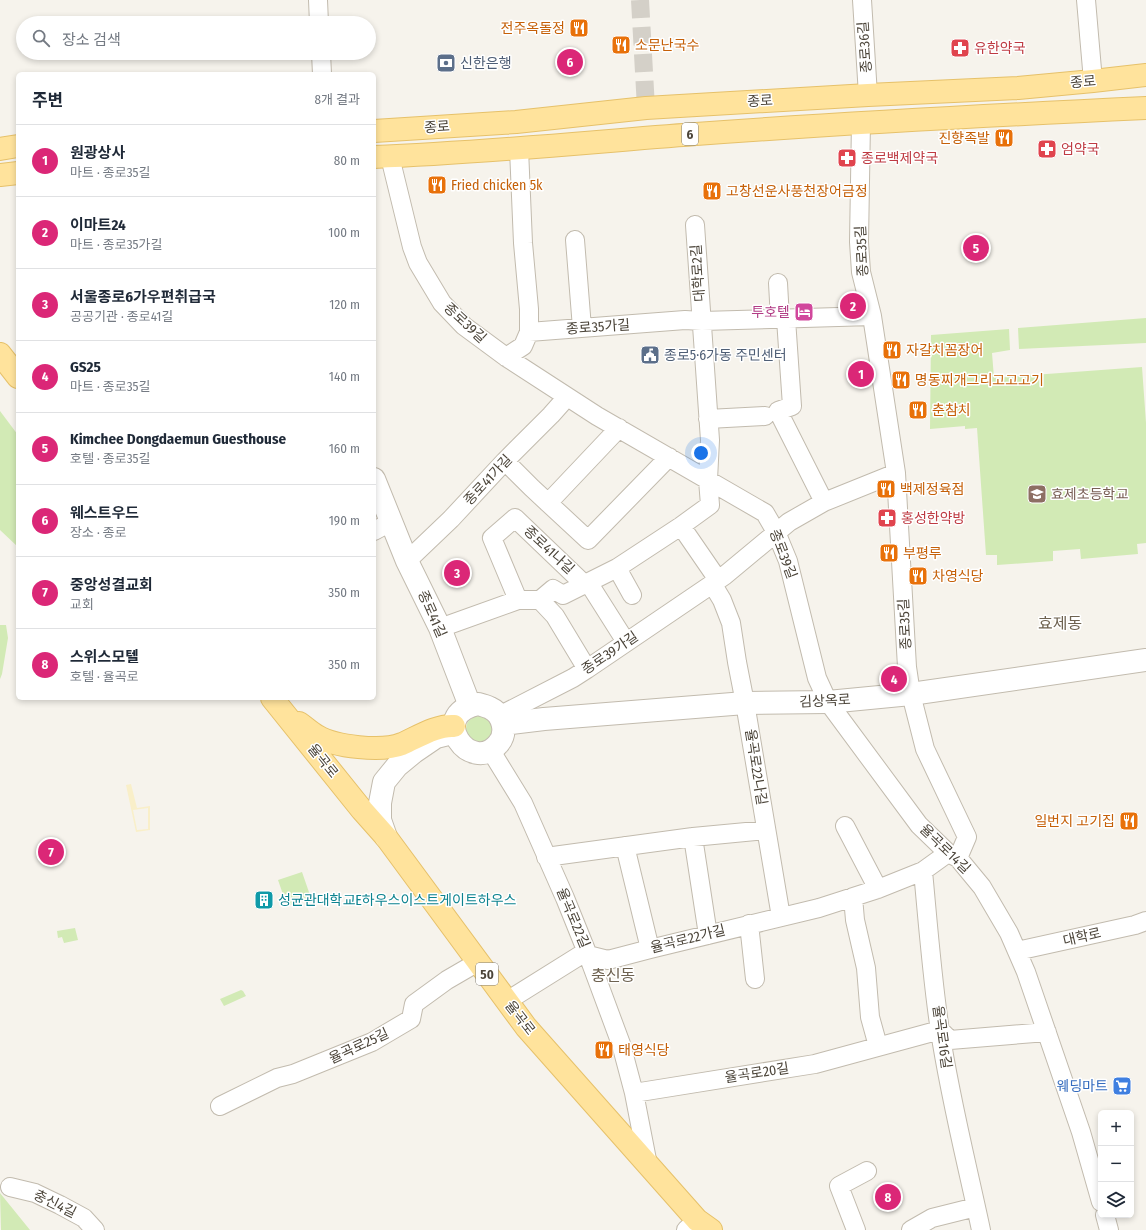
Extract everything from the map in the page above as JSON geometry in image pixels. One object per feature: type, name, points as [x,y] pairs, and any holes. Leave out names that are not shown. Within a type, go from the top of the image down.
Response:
[{"type":"main road","name":"종로","points":[[376,131],[516,122],[646,108],[868,94],[1018,88],[1146,75]]},
{"type":"main road","name":"종로","points":[[382,157],[519,149],[861,122],[1146,108]]},
{"type":"main road","points":[[0,175],[16,173]]},
{"type":"main road","points":[[0,354],[16,374]]},
{"type":"main road","points":[[275,702],[317,736],[344,746],[375,748],[400,745],[432,730],[449,726],[454,729]]},
{"type":"main road","name":"율곡로","points":[[275,702],[362,810],[386,837],[526,1027],[648,1165],[698,1227]]},
{"type":"street","points":[[318,0],[319,16]]},
{"type":"street","name":"종로36길","points":[[862,0],[868,94]]},
{"type":"street","points":[[1086,0],[1093,81]]},
{"type":"street","points":[[321,60],[322,72]]},
{"type":"street","name":"종로35길","points":[[861,122],[859,242],[861,272],[872,316],[896,473],[907,667],[911,694],[925,750],[967,837],[953,856]]},
{"type":"street","points":[[506,357],[523,346],[529,332],[519,149]]},
{"type":"street","name":"종로39길","points":[[382,157],[418,263],[442,303],[464,326],[506,357],[567,396],[765,513],[776,532],[788,561],[817,678],[828,702]]},
{"type":"street","name":"대학로2길","points":[[694,226],[702,321]]},
{"type":"street","points":[[575,240],[582,328]]},
{"type":"street","points":[[778,283],[792,406],[778,411],[824,502]]},
{"type":"street","name":"종로35가길","points":[[529,332],[684,320],[702,321],[872,316]]},
{"type":"street","points":[[702,321],[710,440],[708,480]]},
{"type":"street","name":"종로41가길","points":[[408,561],[451,519],[505,461],[551,415],[567,396]]},
{"type":"street","points":[[708,419],[765,416]]},
{"type":"street","points":[[548,503],[619,428]]},
{"type":"street","points":[[505,461],[588,540],[669,457]]},
{"type":"street","points":[[776,532],[789,522],[824,502],[896,473]]},
{"type":"street","name":"종로41나길","points":[[540,600],[553,589],[563,595],[617,568],[681,526],[710,505],[708,480]]},
{"type":"street","name":"종로41길","points":[[376,490],[383,527],[408,561],[440,628],[470,706]]},
{"type":"street","name":"종로41나길","points":[[518,600],[492,538],[515,518],[586,583]]},
{"type":"street","points":[[681,526],[714,574],[716,590],[722,600],[731,623],[745,703]]},
{"type":"street","name":"종로39가길","points":[[501,720],[587,669],[724,576],[776,532]]},
{"type":"street","points":[[617,568],[632,595]]},
{"type":"street","points":[[586,583],[626,642]]},
{"type":"street","points":[[440,628],[518,600],[540,600],[554,616],[587,669]]},
{"type":"street","name":"김상옥로","points":[[501,720],[544,719],[745,703],[828,702],[911,694],[1146,660]]},
{"type":"street","name":"율곡로14길","points":[[828,702],[920,825],[953,856],[982,887],[1009,932],[1026,972],[1047,1032],[1081,1132],[1098,1192]]},
{"type":"street","name":"율곡로22나길","points":[[745,703],[781,917]]},
{"type":"street","points":[[478,704],[491,708],[501,720],[503,734],[499,743],[491,751],[479,753],[467,750],[459,742],[454,729],[458,714],[470,706],[478,704]]},
{"type":"street","points":[[386,837],[380,820],[380,803],[384,782],[397,766],[414,752],[436,737],[454,729]]},
{"type":"street","name":"율곡로22길","points":[[491,751],[523,803],[565,898],[588,955],[621,1044],[634,1093],[648,1165]]},
{"type":"street","points":[[845,826],[878,889]]},
{"type":"street","points":[[546,857],[693,837],[766,830]]},
{"type":"street","points":[[693,837],[708,935]]},
{"type":"street","points":[[626,846],[650,949]]},
{"type":"street","points":[[923,871],[953,856]]},
{"type":"street","name":"율곡로22가길","points":[[588,955],[608,960],[749,924],[819,908],[878,889],[923,871]]},
{"type":"street","name":"율곡로16길","points":[[923,871],[933,974],[950,1092],[981,1230]]},
{"type":"street","points":[[852,897],[855,920],[866,968],[870,1017],[878,1046]]},
{"type":"street","name":"대학로","points":[[1017,951],[1135,926],[1146,921]]},
{"type":"street","points":[[749,924],[755,979]]},
{"type":"street","points":[[507,1001],[579,956],[588,955]]},
{"type":"street","name":"율곡로25길","points":[[220,1106],[277,1078],[293,1074],[380,1038],[411,1019],[414,1004],[447,980],[478,962]]},
{"type":"street","points":[[940,1030],[950,1040],[1047,1032]]},
{"type":"street","name":"율곡로20길","points":[[634,1093],[814,1064],[940,1030]]},
{"type":"street","points":[[856,1230],[839,1186],[867,1171]]},
{"type":"street","name":"충신4길","points":[[10,1187],[35,1193],[60,1205],[84,1218],[95,1230]]},
{"type":"street","points":[[911,1230],[932,1218],[976,1207]]},
{"type":"street","points":[[1106,1218],[1109,1230]]},
{"type":"green space","points":[[1146,318],[1146,343],[1019,349],[1018,328]]},
{"type":"green space","points":[[1009,329],[1010,350],[992,353],[994,378],[1142,367],[1146,423],[1146,543],[1137,544],[1138,554],[1081,559],[1080,549],[1053,551],[1053,561],[997,565],[997,555],[986,555],[977,428],[965,429],[965,426],[930,429],[931,335]]},
{"type":"green space","points":[[0,411],[16,432],[16,545],[0,530]]},
{"type":"green space","points":[[0,625],[6,625],[8,638],[0,679]]},
{"type":"green space","points":[[479,716],[488,720],[492,729],[488,738],[479,742],[470,738],[466,729],[470,720]]},
{"type":"green space","points":[[302,872],[311,898],[287,906],[278,880]]},
{"type":"green space","points":[[75,928],[78,940],[64,943],[62,937],[58,938],[57,931]]},
{"type":"green space","points":[[241,990],[246,996],[224,1006],[220,999]]},
{"type":"green space","points":[[0,1193],[30,1230],[1,1230]]},
{"type":"sand","points":[[131,784],[137,808],[150,806],[150,830],[136,832],[126,785]],"holes":[[[148,808],[148,829],[137,830],[133,810]]]},
{"type":"tunnel","points":[[640,0],[646,108]]},
{"type":"place","name":"전주옥돌정","points":[[579,28]]},
{"type":"place","name":"소문난국수","points":[[621,45]]},
{"type":"place","name":"유한약국","points":[[960,48]]},
{"type":"place","name":"웨스트우드","points":[[570,62]]},
{"type":"place","name":"신한은행","points":[[446,63]]},
{"type":"place","name":"진향족발","points":[[1004,138]]},
{"type":"place","name":"엄약국","points":[[1047,149]]},
{"type":"place","name":"종로백제약국","points":[[847,158]]},
{"type":"place","name":"Fried chicken 5k","points":[[437,185]]},
{"type":"place","name":"고창선운사풍천장어금정","points":[[712,191]]},
{"type":"place","name":"Kimchee Dongdaemun Guesthouse","points":[[976,248]]},
{"type":"place","name":"이마트24","points":[[853,306]]},
{"type":"place","name":"투호텔","points":[[804,312]]},
{"type":"place","name":"자갈치꼼장어","points":[[892,350]]},
{"type":"place","name":"종로5·6가동 주민센터","points":[[650,355]]},
{"type":"place","name":"원광상사","points":[[861,374]]},
{"type":"place","name":"명동찌개그리고고고기","points":[[901,380]]},
{"type":"place","name":"춘참치","points":[[918,410]]},
{"type":"place","name":"백제정육점","points":[[886,489]]},
{"type":"place","name":"효제초등학교","points":[[1037,494]]},
{"type":"place","name":"홍성한약방","points":[[887,518]]},
{"type":"place","name":"부평루","points":[[889,553]]},
{"type":"place","name":"서울종로6가우편취급국","points":[[457,573]]},
{"type":"place","name":"차영식당","points":[[918,576]]},
{"type":"place","name":"GS25","points":[[894,679]]},
{"type":"place","name":"일번지 고기집","points":[[1129,821]]},
{"type":"place","name":"중앙성결교회","points":[[51,852]]},
{"type":"place","name":"성균관대학교E하우스이스트게이트하우스","points":[[264,900]]},
{"type":"place","name":"태영식당","points":[[604,1050]]},
{"type":"place","name":"웨딩마트","points":[[1122,1086]]},
{"type":"place","name":"스위스모텔","points":[[888,1197]]},
{"type":"district","name":"효제동","points":[[1060,623]]},
{"type":"district","name":"충신동","points":[[613,975]]}]
